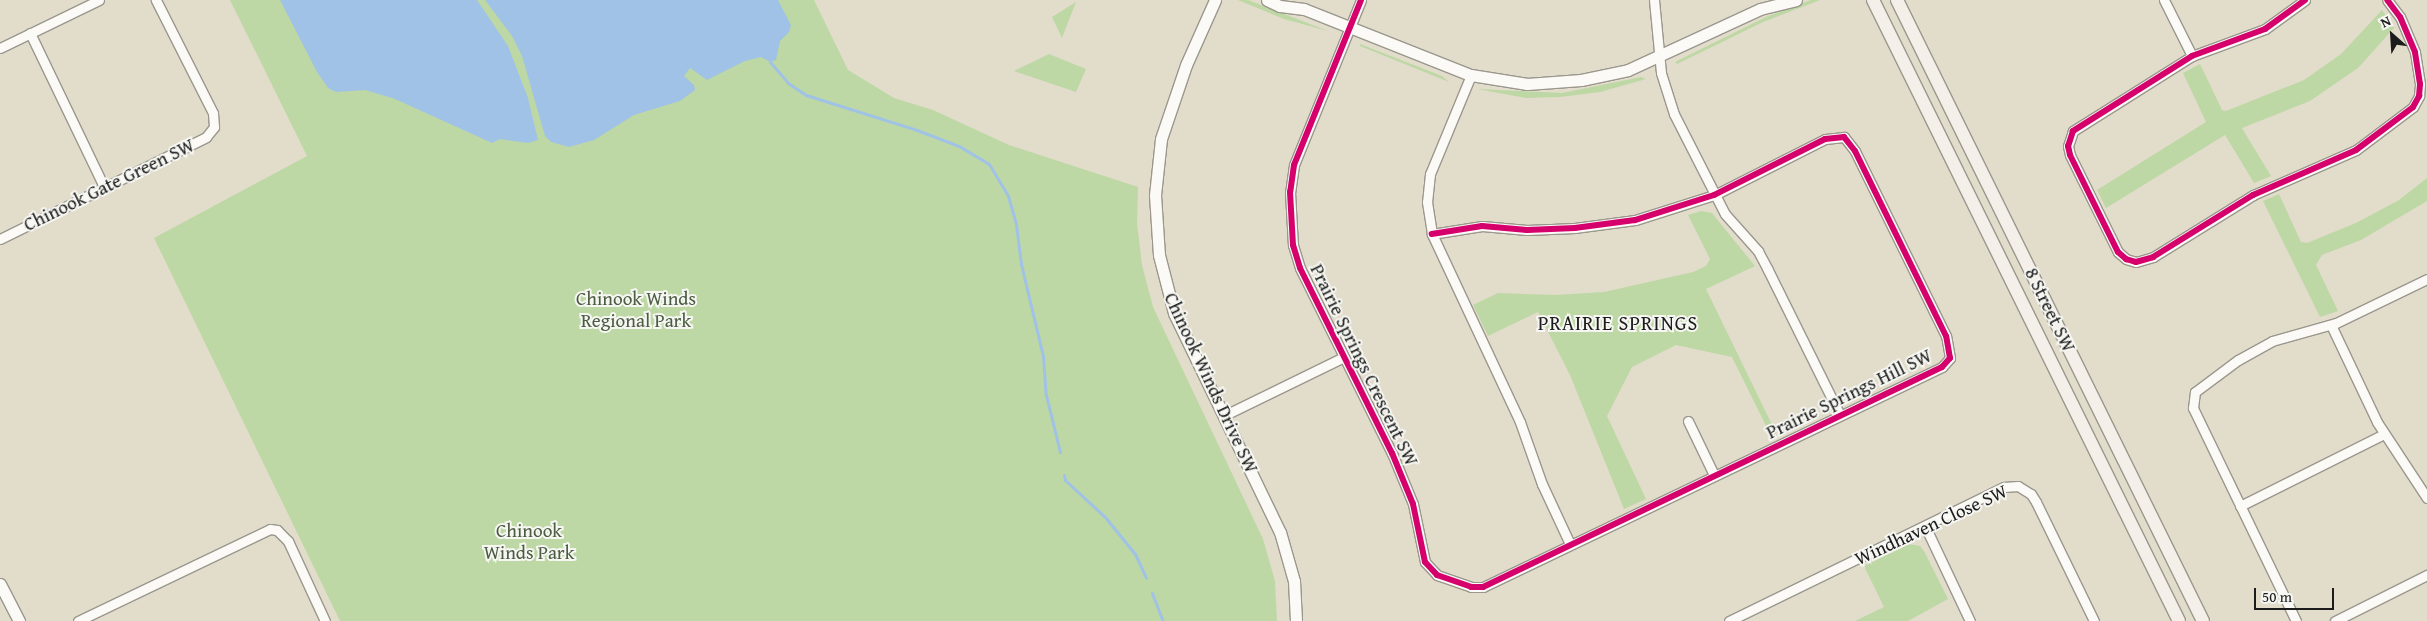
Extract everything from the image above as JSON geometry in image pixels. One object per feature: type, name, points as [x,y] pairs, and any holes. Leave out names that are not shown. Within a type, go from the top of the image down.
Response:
[{"type":"main road","name":"8 Street SW","points":[[1873,0],[2179,621]]},
{"type":"main road","name":"8 Street SW","points":[[1897,0],[2203,621]]},
{"type":"main road","points":[[1906,0],[1912,30]]},
{"type":"street","points":[[0,48],[100,0]]},
{"type":"street","name":"Chinook Gate Green SW","points":[[0,239],[206,137],[214,127],[213,113],[156,0]]},
{"type":"street","name":"Chinook Winds Drive SW","points":[[1215,0],[1166,120],[1156,179],[1155,215],[1159,254],[1174,313],[1280,532],[1294,581],[1296,621]]},
{"type":"street","points":[[1267,0],[1280,6],[1304,9],[1471,75],[1502,82],[1557,83],[1603,76],[1659,58],[1760,9],[1796,0]]},
{"type":"street","points":[[1295,0],[1304,9]]},
{"type":"street","name":"Prairie Springs Crescent SW","points":[[1361,0],[1301,141],[1290,192],[1293,245],[1300,268],[1404,482],[1426,562],[1432,572],[1471,587],[1483,587],[1570,544]]},
{"type":"street","points":[[1654,0],[1659,58],[1674,114],[1725,214],[1758,251],[1840,415]]},
{"type":"street","points":[[1760,9],[1770,0]]},
{"type":"street","points":[[2164,0],[2192,56]]},
{"type":"street","points":[[2305,0],[2265,29],[2192,56],[2078,125],[2069,138],[2070,155],[2118,252],[2136,262],[2153,257],[2253,196],[2356,150],[2413,107],[2419,96],[2420,84],[2415,52],[2400,16],[2387,0]]},
{"type":"street","points":[[30,34],[104,187]]},
{"type":"street","points":[[1471,75],[1430,174],[1427,202],[1432,234],[1520,422],[1542,484],[1570,544]]},
{"type":"street","name":"Prairie Springs Hill SW","points":[[1570,544],[1942,367],[1949,361],[1951,353],[1946,336],[1855,151],[1844,137],[1825,139],[1714,195]]},
{"type":"street","points":[[1432,234],[1482,226],[1550,230],[1609,224],[1658,214],[1714,195]]},
{"type":"street","points":[[2296,621],[2193,408],[2195,392],[2238,360],[2272,341],[2331,325],[2427,279]]},
{"type":"street","points":[[2331,325],[2364,398],[2384,434],[2427,498]]},
{"type":"street","points":[[1224,415],[1344,357]]},
{"type":"street","points":[[1688,421],[1714,475]]},
{"type":"street","points":[[2240,506],[2384,434]]},
{"type":"street","name":"Windhaven Close SW","points":[[1729,621],[1741,619],[2004,487],[2018,486],[2031,494],[2036,502],[2094,621]]},
{"type":"street","points":[[1925,526],[1970,621]]},
{"type":"street","points":[[78,621],[260,531],[277,530],[288,541],[326,621]]},
{"type":"street","points":[[2335,621],[2427,576]]},
{"type":"street","points":[[0,584],[19,621]]},
{"type":"green space","name":"Chinook Winds Regional Park","points":[[230,0],[814,0],[848,70],[894,98],[933,110],[1009,145],[1138,187],[1137,223],[1142,265],[1153,307],[1263,539],[1275,581],[1277,621],[340,621],[154,238],[307,156]]},
{"type":"green space","points":[[1238,0],[1248,0],[1328,31],[1284,19]]},
{"type":"green space","points":[[1811,0],[1820,0],[1763,22],[1677,64],[1675,62],[1766,17]]},
{"type":"green space","points":[[1076,2],[1062,38],[1052,17]]},
{"type":"green space","points":[[2382,10],[2394,28],[2358,68],[2310,101],[2242,128],[2271,176],[2254,183],[2225,135],[2106,208],[2097,190],[2206,122],[2183,73],[2200,64],[2222,110],[2226,111],[2304,80],[2341,54]]},
{"type":"green space","points":[[1360,44],[1442,76],[1449,82],[1360,46]]},
{"type":"green space","points":[[1049,54],[1086,69],[1076,92],[1014,71]]},
{"type":"green space","points":[[1641,77],[1646,79],[1600,92],[1560,97],[1526,98],[1477,89],[1562,93]]},
{"type":"green space","points":[[2427,178],[2427,201],[2361,240],[2322,255],[2316,265],[2338,311],[2320,317],[2263,201],[2279,194],[2301,242],[2307,243],[2356,223],[2399,200]]},
{"type":"green space","points":[[1701,211],[1712,213],[1755,266],[1706,289],[1777,435],[1772,438],[1732,357],[1676,345],[1632,367],[1607,416],[1646,499],[1624,509],[1570,375],[1538,312],[1488,336],[1473,305],[1498,293],[1555,295],[1604,292],[1693,272],[1706,266],[1710,259],[1688,215]]},
{"type":"green space","points":[[1909,544],[1920,546],[1924,551],[1948,599],[1908,621],[1855,621],[1884,607],[1864,566]]},
{"type":"water","points":[[280,0],[477,0],[508,46],[528,98],[538,140],[528,143],[500,139],[492,143],[395,99],[365,90],[336,92],[328,88],[317,72]]},
{"type":"water","points":[[485,0],[778,0],[791,25],[789,32],[780,41],[776,60],[770,62],[761,57],[745,61],[707,80],[690,68],[684,76],[694,85],[695,90],[680,101],[634,115],[594,140],[569,147],[551,142],[545,136],[522,56],[512,36]]},
{"type":"waterway","points":[[770,62],[788,83],[806,95],[917,130],[959,146],[989,164],[1008,196],[1016,224],[1021,264],[1043,356],[1046,395],[1060,452]]},
{"type":"waterway","points":[[1064,475],[1065,480],[1105,517],[1135,554],[1146,578]]},
{"type":"waterway","points":[[1152,593],[1163,621]]},
{"type":"cycle path","points":[[1361,0],[1294,165],[1290,192],[1293,245],[1300,268],[1392,453],[1413,504],[1425,562],[1437,575],[1471,587],[1483,587],[1942,367],[1950,358],[1946,336],[1855,151],[1844,137],[1825,139],[1714,195],[1635,220],[1575,228],[1527,230],[1482,226],[1432,234]]},
{"type":"cycle path","points":[[2305,0],[2265,29],[2192,56],[2073,131],[2068,146],[2070,155],[2118,252],[2126,259],[2136,262],[2153,257],[2253,195],[2356,150],[2413,107],[2419,96],[2420,84],[2415,52],[2400,17],[2387,0]]},
{"type":"district","name":"PRAIRIE SPRINGS","points":[[1618,322]]},
{"type":"park label","name":"Chinook Winds Park","points":[[529,542]]}]
